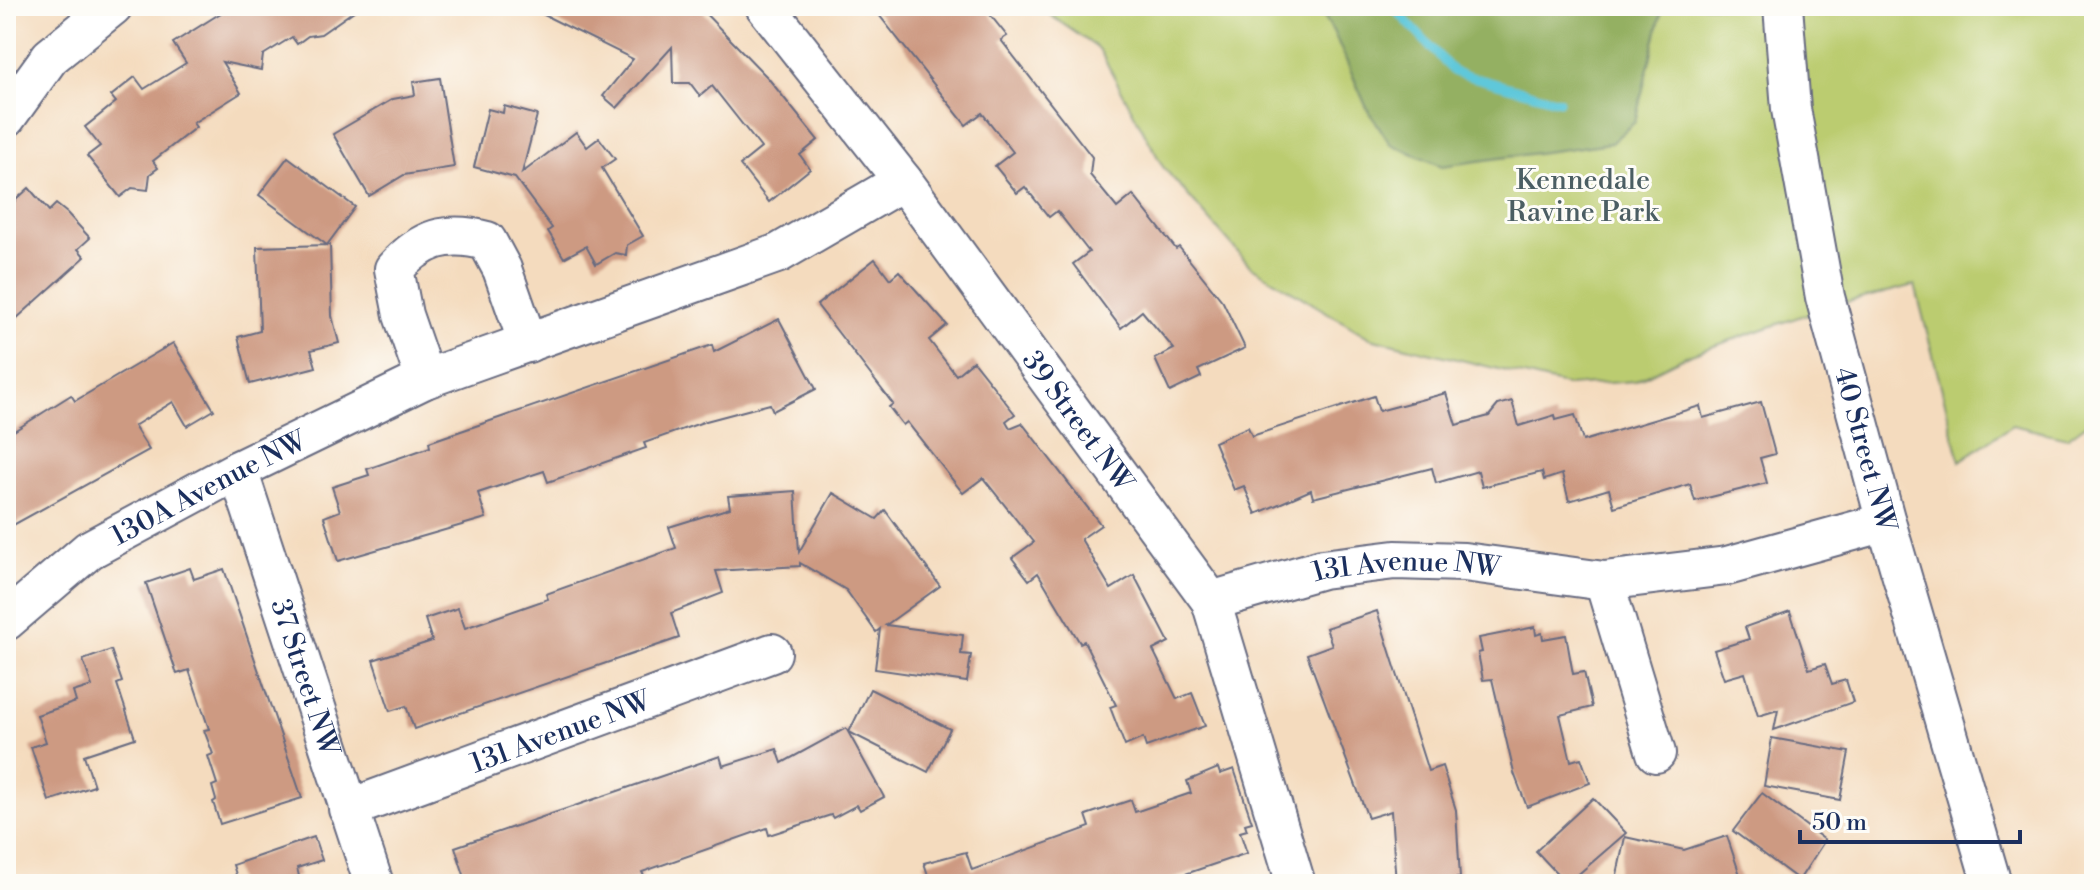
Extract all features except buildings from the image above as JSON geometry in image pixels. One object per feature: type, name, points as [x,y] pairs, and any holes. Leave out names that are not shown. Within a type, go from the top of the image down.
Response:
[{"type":"street","points":[[6,118],[50,57],[113,6]]},
{"type":"street","name":"39 Street NW","points":[[765,6],[903,181],[1211,601],[1296,884]]},
{"type":"street","name":"40 Street NW","points":[[1783,6],[1791,109],[1825,297],[1886,522],[1992,884]]},
{"type":"street","name":"130A Avenue NW","points":[[6,621],[89,550],[238,470],[425,379],[779,253],[903,181]]},
{"type":"street","points":[[425,379],[403,315],[394,269],[414,247],[458,233],[487,241],[502,269],[528,343]]},
{"type":"street","name":"37 Street NW","points":[[238,470],[374,884]]},
{"type":"street","name":"131 Avenue NW","points":[[1211,601],[1322,569],[1395,560],[1464,562],[1604,581],[1727,566],[1886,522]]},
{"type":"street","points":[[1604,581],[1656,753]]},
{"type":"street","name":"131 Avenue NW","points":[[348,809],[772,653]]},
{"type":"green space","name":"Kennedale Ravine Park","points":[[1037,6],[2094,6],[2094,418],[2067,438],[2012,425],[1960,461],[1915,285],[1828,307],[1688,355],[1635,381],[1569,386],[1370,338],[1250,266],[1163,167],[1099,49]]},
{"type":"green space","points":[[1318,6],[1663,6],[1635,122],[1611,143],[1442,166],[1390,144],[1366,106],[1334,33]]},
{"type":"waterway","points":[[1392,6],[1454,72],[1559,101]]}]
